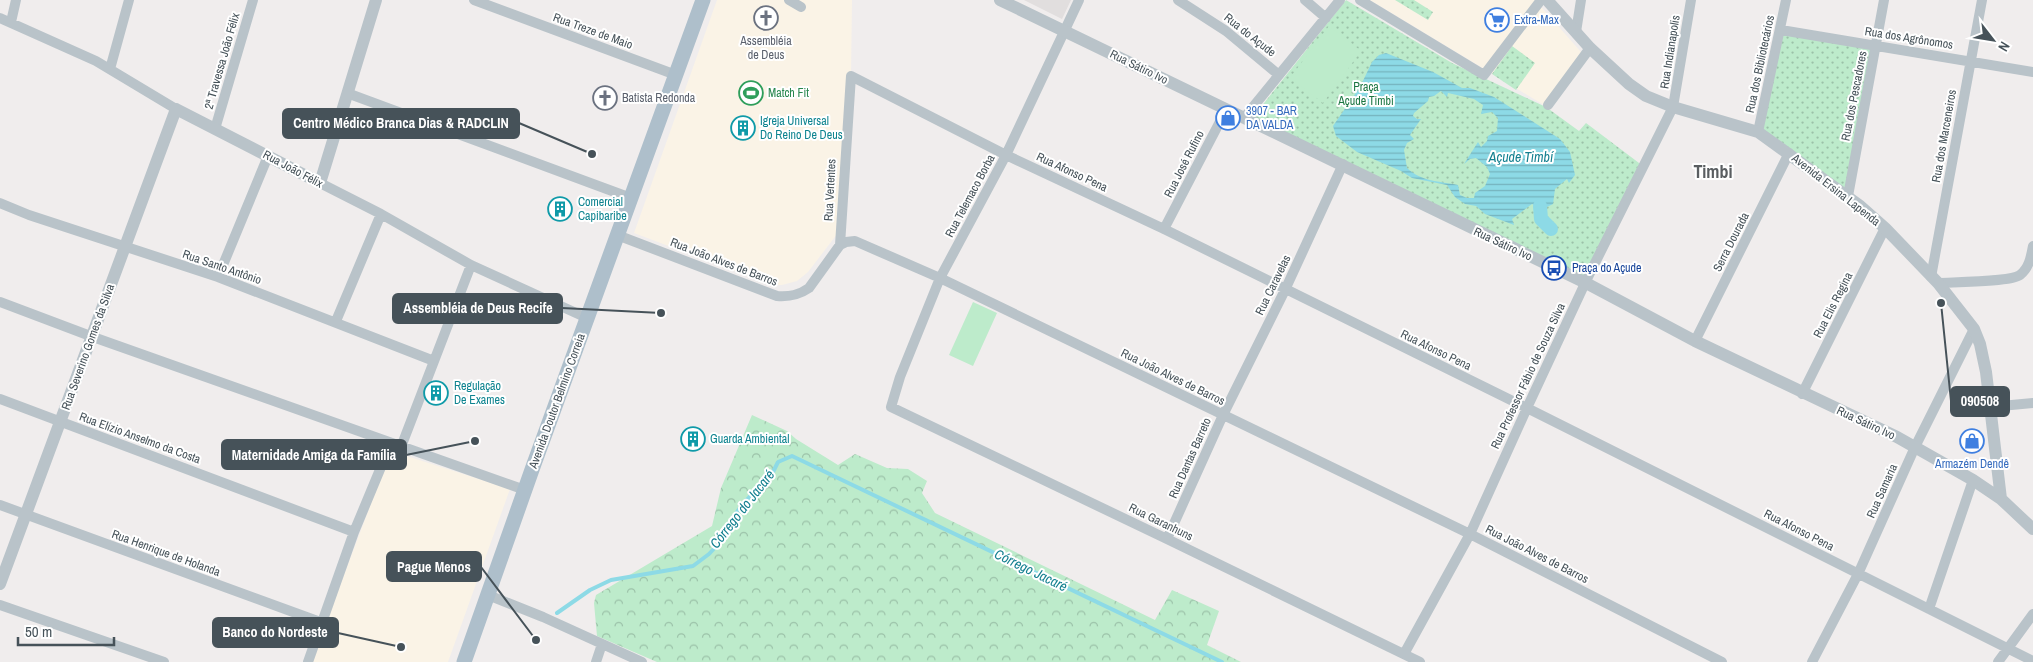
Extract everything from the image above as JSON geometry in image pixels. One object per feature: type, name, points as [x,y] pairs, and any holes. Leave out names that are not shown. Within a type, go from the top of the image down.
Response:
[{"type":"main road","name":"Avenida Doutor Belmino Correia","points":[[464,662],[703,0]]},
{"type":"street","points":[[11,22],[16,0]]},
{"type":"street","points":[[110,69],[130,0]]},
{"type":"street","name":"2ª Travessa João Félix","points":[[215,129],[253,0]]},
{"type":"street","points":[[320,183],[376,0]]},
{"type":"street","name":"Rua Treze de Maio","points":[[474,0],[676,75]]},
{"type":"street","points":[[790,0],[801,7]]},
{"type":"street","name":"Rua Sátiro Ivo","points":[[1000,0],[1226,110],[1343,164],[1464,225],[1586,283],[1695,341],[1802,394],[1915,447],[1973,480],[2001,499]]},
{"type":"street","name":"Rua Telemaco Borba","points":[[891,407],[900,377],[940,278],[1006,155],[1079,0]]},
{"type":"street","name":"Rua do Açude","points":[[1178,0],[1226,31],[1280,75]]},
{"type":"street","points":[[1305,0],[1326,18]]},
{"type":"street","points":[[1244,118],[1340,0]]},
{"type":"street","points":[[1360,0],[1484,75],[1541,0]]},
{"type":"street","name":"Avenida Ersina Lapenda","points":[[1547,0],[1590,48],[1629,84],[1646,96],[1673,107],[1758,132],[1848,196],[1886,228],[1934,280],[1974,329],[1984,359],[2001,499]]},
{"type":"street","points":[[1576,32],[1582,0]]},
{"type":"street","name":"Rua Indianapolis","points":[[1673,107],[1691,0]]},
{"type":"street","name":"Rua dos Bibliotecários","points":[[1758,132],[1786,0]]},
{"type":"street","name":"Rua dos Pescadores","points":[[1848,196],[1884,0]]},
{"type":"street","name":"Rua dos Marceneiros","points":[[1934,280],[1982,0]]},
{"type":"street","name":"Rua João Félix","points":[[0,18],[110,69],[176,109],[381,214],[471,264],[587,318]]},
{"type":"street","name":"Rua dos Agrônomos","points":[[1781,30],[2033,72]]},
{"type":"street","points":[[1548,105],[1590,48]]},
{"type":"street","name":"Rua Afonso Pena","points":[[851,76],[1006,155],[1164,229],[1527,408],[2033,661]]},
{"type":"street","name":"Rua Vertentes","points":[[840,245],[845,140],[851,76]]},
{"type":"street","points":[[347,93],[631,198]]},
{"type":"street","name":"Rua Professor Fábio de Souza Silva","points":[[1404,654],[1470,534],[1586,283],[1673,107]]},
{"type":"street","name":"Rua Severino Gomes da Silva","points":[[0,584],[176,109]]},
{"type":"street","name":"Rua José Rufino","points":[[1164,229],[1226,110]]},
{"type":"street","name":"Serra Dourada","points":[[1695,341],[1789,153]]},
{"type":"street","points":[[218,278],[268,156]]},
{"type":"street","name":"Rua Caravelas","points":[[1223,415],[1285,290],[1343,164]]},
{"type":"street","name":"Rua Santo Antônio","points":[[0,203],[218,278],[434,361]]},
{"type":"street","points":[[336,322],[381,214]]},
{"type":"street","name":"Rua Elis Regina","points":[[1802,394],[1886,228]]},
{"type":"street","name":"Rua João Alves de Barros","points":[[617,235],[777,296],[786,297],[802,293],[809,288],[840,245],[855,241],[940,278],[1470,534],[1722,662]]},
{"type":"street","points":[[1934,280],[2015,278],[2026,269],[2033,246]]},
{"type":"street","points":[[401,447],[471,264]]},
{"type":"street","points":[[0,302],[93,337],[525,490]]},
{"type":"street","name":"Rua Samaria","points":[[1812,662],[1858,574],[1915,447],[1974,329]]},
{"type":"street","name":"Rua Elízio Anselmo da Costa","points":[[0,400],[61,421],[354,532]]},
{"type":"street","points":[[1990,407],[2033,402]]},
{"type":"street","name":"Rua Garanhuns","points":[[891,407],[1420,662]]},
{"type":"street","name":"Rua Dantas Barreto","points":[[1167,539],[1223,415]]},
{"type":"street","points":[[308,662],[354,532],[390,443]]},
{"type":"street","points":[[1928,609],[1973,480]]},
{"type":"street","points":[[2001,499],[2033,529]]},
{"type":"street","name":"Rua Henrique de Holanda","points":[[0,504],[323,623]]},
{"type":"street","points":[[488,595],[642,662]]},
{"type":"street","points":[[0,605],[164,662]]},
{"type":"street","points":[[1998,662],[2033,614]]},
{"type":"street","points":[[596,662],[602,644]]},
{"type":"shaded area","points":[[717,0],[852,0],[851,76],[841,229],[808,272],[797,281],[782,285],[772,285],[634,233]]},
{"type":"shaded area","points":[[1024,0],[1071,0],[1062,19]]},
{"type":"shaded area","points":[[1370,0],[1535,0],[1581,52],[1544,105]]},
{"type":"shaded area","points":[[391,451],[510,489],[448,662],[311,662]]},
{"type":"green space","name":"Praça Açude Timbi","points":[[1346,0],[1452,63],[1546,107],[1579,131],[1586,123],[1643,166],[1587,279],[1253,117]]},
{"type":"green space","points":[[1395,0],[1414,0],[1433,12],[1428,20]]},
{"type":"green space","points":[[1329,26],[1361,51],[1323,103],[1290,78]]},
{"type":"green space","points":[[1781,30],[1876,45],[1848,196],[1758,132]]},
{"type":"green space","points":[[1512,46],[1535,63],[1516,90],[1492,74]]},
{"type":"green space","points":[[973,302],[997,313],[973,366],[949,355]]},
{"type":"green space","points":[[752,415],[787,431],[796,439],[838,465],[855,454],[887,468],[908,469],[927,481],[922,493],[935,513],[1155,620],[1172,590],[1219,611],[1207,645],[1241,662],[657,662],[597,636],[594,603],[596,595],[712,526],[721,488]]},
{"type":"water","name":"Açude Timbí","points":[[1386,53],[1433,72],[1462,88],[1470,88],[1494,97],[1560,139],[1570,152],[1575,175],[1569,183],[1567,179],[1555,189],[1553,204],[1543,209],[1532,204],[1512,219],[1514,225],[1485,214],[1476,206],[1465,204],[1455,197],[1447,185],[1412,178],[1401,171],[1357,152],[1336,136],[1333,126],[1360,87],[1372,62],[1379,55]],"holes":[[[1441,91],[1447,97],[1448,93],[1474,99],[1483,105],[1481,114],[1492,112],[1498,118],[1497,131],[1488,136],[1487,141],[1481,147],[1478,142],[1464,164],[1470,159],[1476,158],[1487,167],[1490,174],[1485,186],[1475,193],[1474,198],[1460,195],[1458,185],[1437,182],[1419,176],[1407,168],[1404,150],[1407,143],[1414,139],[1410,135],[1421,119],[1413,116],[1414,113],[1428,101],[1429,97]]]},
{"type":"waterway","points":[[1540,206],[1541,219],[1551,229]]},
{"type":"waterway","name":"Córrego Jacaré","points":[[557,613],[590,590],[611,580],[693,566],[709,554],[722,540],[731,520],[755,491],[770,478],[778,462],[792,456],[1222,662]]},
{"type":"place","name":"Assembléia de Deus","points":[[766,18]]},
{"type":"place","name":"Extra-Max","points":[[1497,20]]},
{"type":"place","name":"Match Fit","points":[[751,93]]},
{"type":"place","name":"Batista Redonda","points":[[605,98]]},
{"type":"place","name":"3907 - BAR DA VALDA","points":[[1228,118]]},
{"type":"place","name":"Igreja Universal Do Reino De Deus","points":[[743,128]]},
{"type":"place","name":"Centro Médico Branca Dias & RADCLIN","points":[[592,154]]},
{"type":"place","name":"Comercial Capibaribe","points":[[560,209]]},
{"type":"place","name":"Praça do Açude","points":[[1554,268]]},
{"type":"place","name":"090508","points":[[1941,303]]},
{"type":"place","name":"Assembléia de Deus Recife","points":[[661,313]]},
{"type":"place","name":"Regulação De Exames","points":[[436,393]]},
{"type":"place","name":"Guarda Ambiental","points":[[693,439]]},
{"type":"place","name":"Maternidade Amiga da Família","points":[[475,441]]},
{"type":"place","name":"Armazém Dendê","points":[[1972,441]]},
{"type":"place","name":"Pague Menos","points":[[536,640]]},
{"type":"place","name":"Banco do Nordeste","points":[[401,647]]},
{"type":"district","name":"Timbi","points":[[1713,171]]},
{"type":"water label","name":"Córrego do Jacaré","points":[[742,509]]}]
